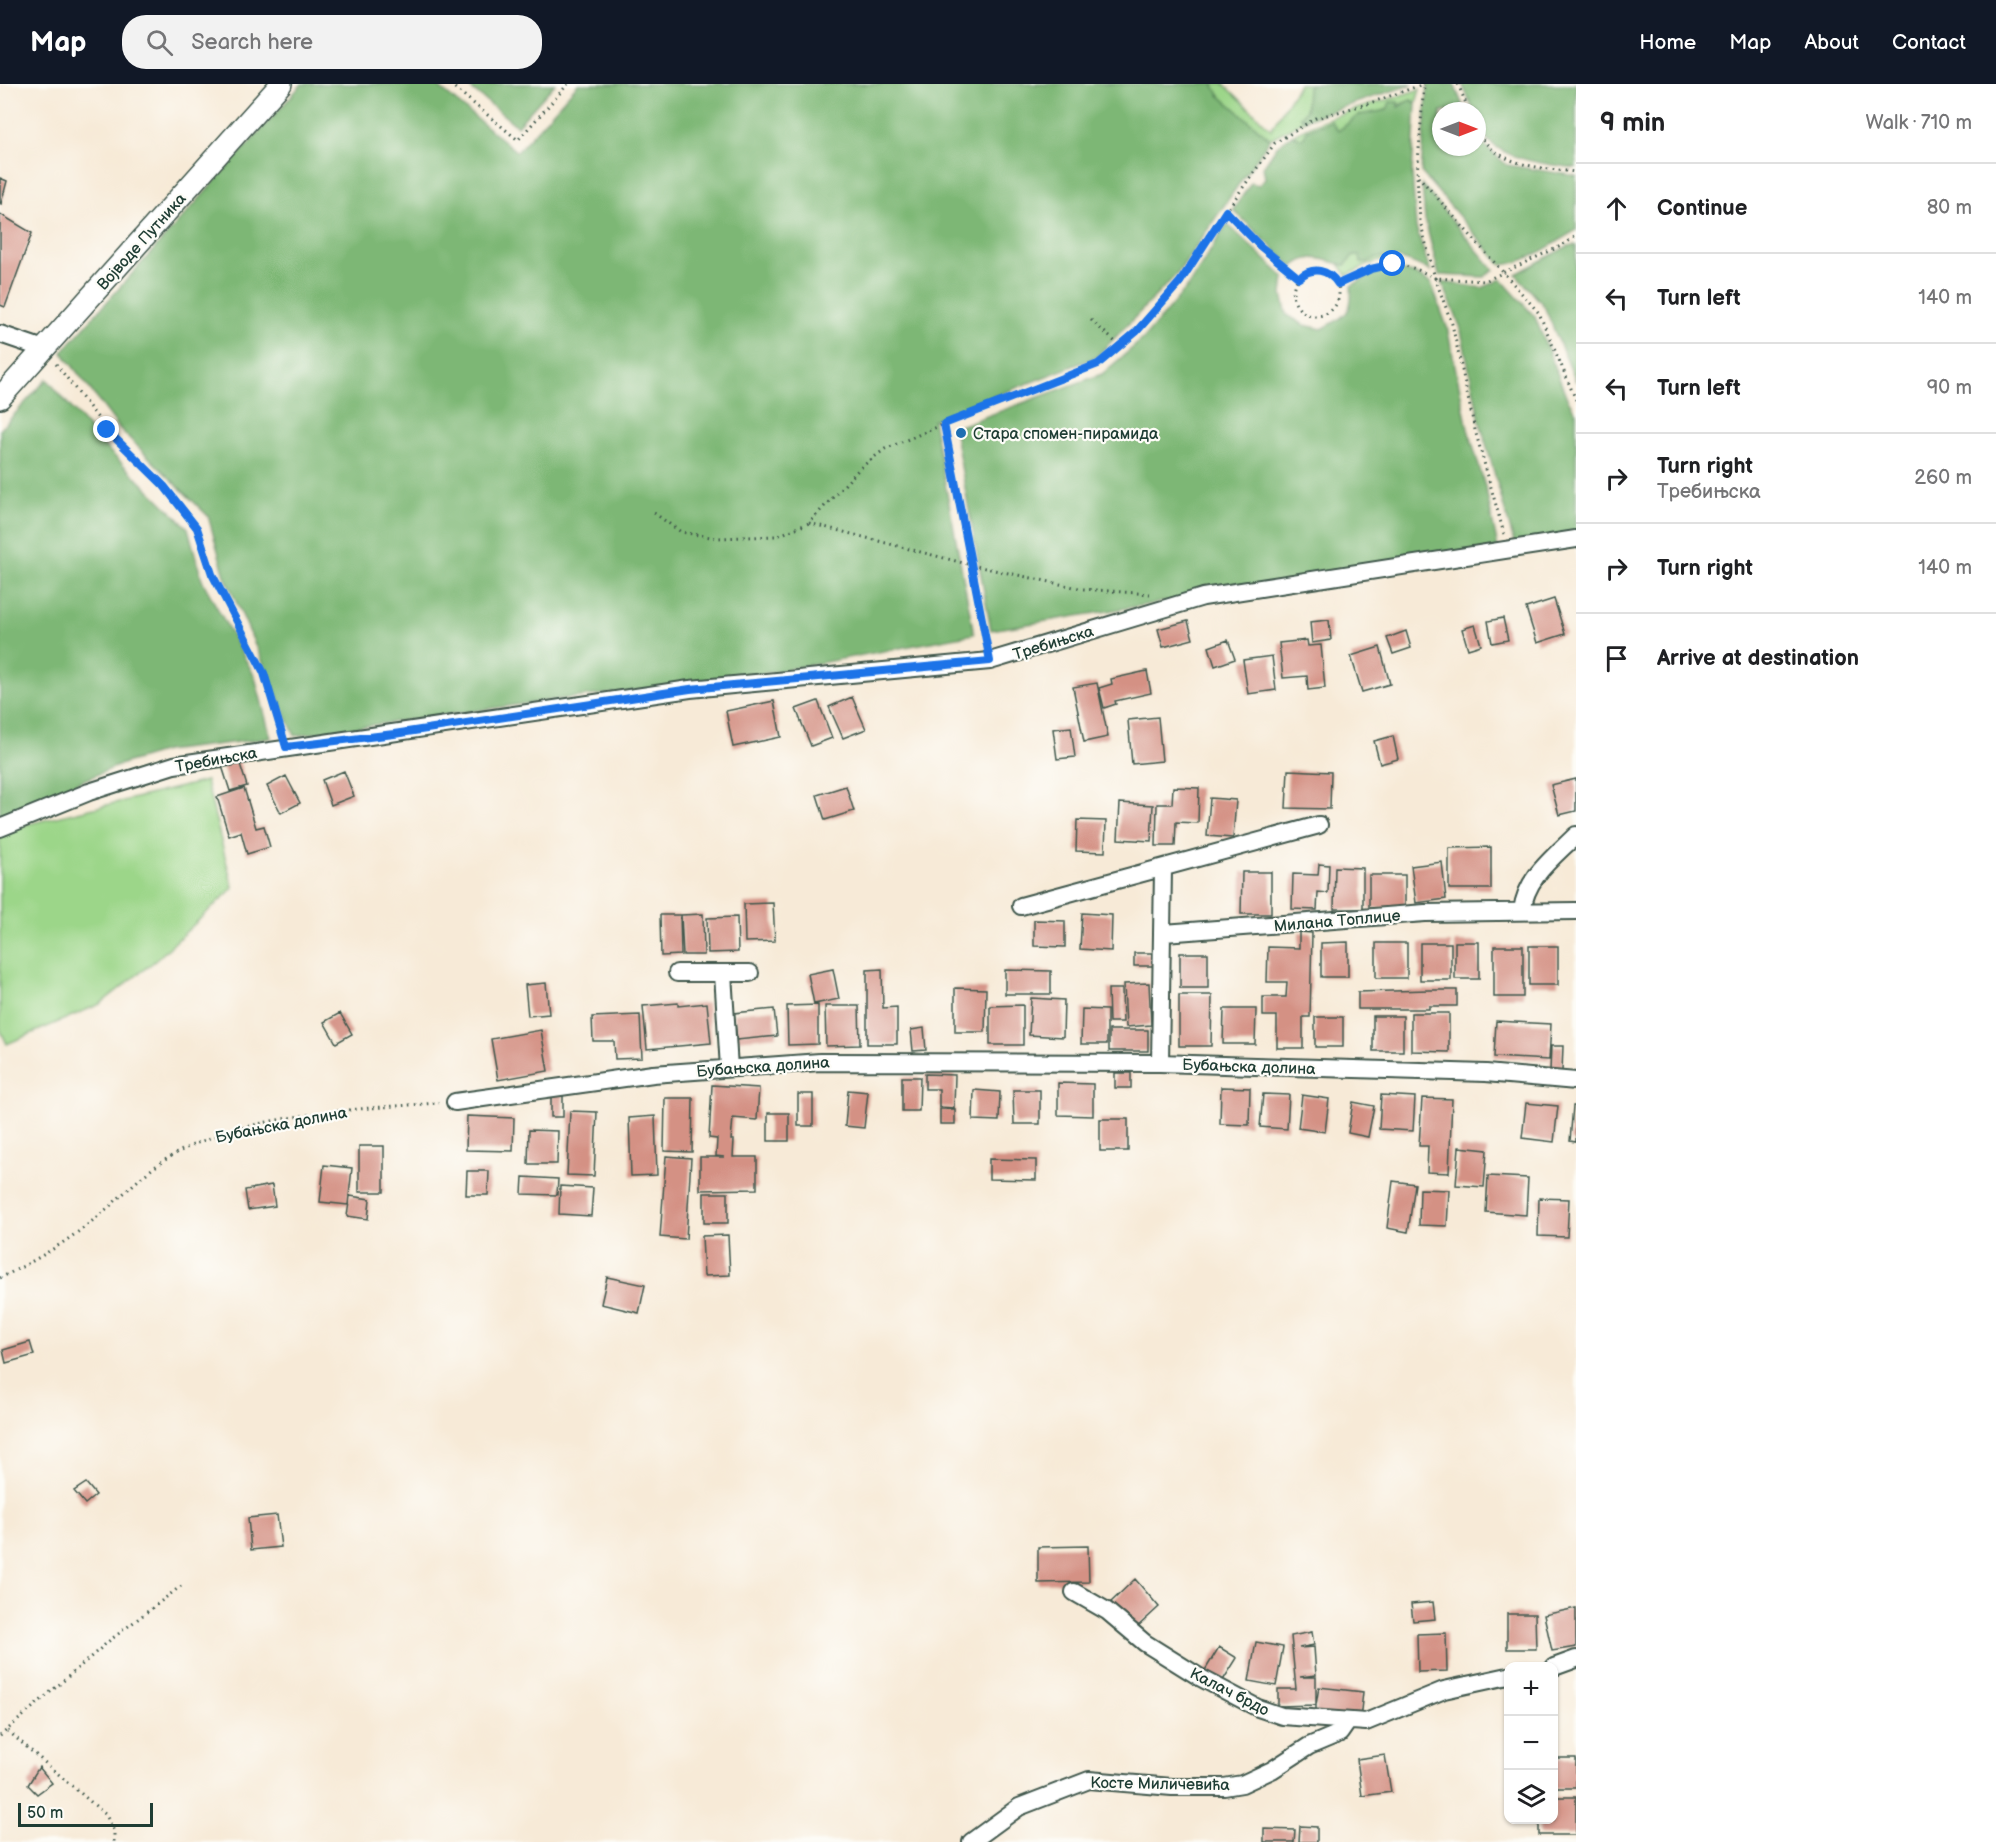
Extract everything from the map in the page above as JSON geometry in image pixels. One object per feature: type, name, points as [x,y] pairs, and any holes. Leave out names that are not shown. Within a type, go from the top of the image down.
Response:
[{"type":"street","name":"Војводе Путника","points":[[0,398],[281,84]]},
{"type":"street","points":[[0,334],[44,349]]},
{"type":"street","name":"Требињска","points":[[0,828],[131,777],[174,765],[690,689],[990,661],[1203,597],[1576,539]]},
{"type":"street","points":[[1021,906],[1319,825]]},
{"type":"street","points":[[1522,912],[1524,899],[1535,875],[1576,835]]},
{"type":"street","points":[[1160,1063],[1164,933],[1163,869]]},
{"type":"street","name":"Милана Топлице","points":[[1164,933],[1425,913],[1576,911]]},
{"type":"street","points":[[677,973],[750,973]]},
{"type":"street","points":[[723,974],[729,1068]]},
{"type":"street","name":"Бубањска долина","points":[[455,1102],[609,1080],[820,1062],[1160,1063],[1486,1072],[1576,1081]]},
{"type":"street","name":"Калач брдо","points":[[1074,1592],[1107,1611],[1145,1643],[1222,1690],[1258,1708],[1282,1716],[1347,1723],[1378,1719],[1444,1690],[1504,1677]]},
{"type":"street","points":[[1558,1666],[1576,1659]]},
{"type":"street","name":"Косте Миличевића","points":[[971,1842],[1019,1807],[1089,1780],[1172,1787],[1224,1787],[1242,1784],[1272,1770],[1309,1746],[1340,1733],[1347,1723]]},
{"type":"path","points":[[450,84],[518,140],[568,84]]},
{"type":"path","points":[[654,513],[681,532],[716,538],[777,536],[809,523],[860,468],[885,449],[1098,364],[1136,332],[1180,282],[1226,211],[1275,143],[1316,118],[1367,104],[1424,84],[1417,175],[1420,221],[1435,278],[1452,324],[1476,430],[1508,550]]},
{"type":"path","points":[[1458,84],[1465,102]]},
{"type":"path","points":[[1486,142],[1508,161],[1576,172]]},
{"type":"path","points":[[1417,175],[1539,313],[1576,400]]},
{"type":"path","points":[[1226,211],[1260,246],[1299,278]]},
{"type":"path","points":[[1338,284],[1371,269],[1393,264],[1414,267],[1435,278],[1469,282],[1485,281],[1576,236]]},
{"type":"path","points":[[1322,270],[1334,278],[1338,284],[1339,299],[1335,307],[1323,315],[1315,316],[1305,313],[1296,305],[1294,290],[1299,278],[1307,272],[1322,270]]},
{"type":"path","points":[[1090,320],[1120,346]]},
{"type":"path","points":[[44,349],[107,430],[164,486],[197,528],[212,574],[264,673],[286,747]]},
{"type":"path","points":[[944,424],[990,661]]},
{"type":"path","points":[[809,523],[971,565],[1083,589],[1159,594]]},
{"type":"path","name":"Бубањска долина","points":[[0,1278],[56,1248],[103,1213],[162,1162],[202,1140],[245,1127],[338,1110],[455,1102]]},
{"type":"path","points":[[0,1736],[109,1641],[181,1586]]},
{"type":"path","points":[[8,1731],[106,1815],[114,1832],[114,1842]]},
{"type":"green space","points":[[302,84],[435,84],[517,152],[578,84],[1213,84],[1219,95],[1270,139],[1177,274],[1096,357],[933,420],[974,634],[736,679],[545,701],[295,736],[225,576],[208,516],[120,429],[62,352]]},
{"type":"green space","points":[[465,84],[555,84],[517,126]]},
{"type":"green space","points":[[1213,84],[1224,84],[1271,129],[1299,84],[1311,84],[1307,87],[1306,110],[1301,117],[1307,119],[1270,139],[1219,95]]},
{"type":"green space","points":[[1311,84],[1413,84],[1307,119],[1300,117],[1306,110],[1307,87]]},
{"type":"green space","points":[[1428,84],[1454,84],[1461,102],[1432,102],[1432,156],[1486,156],[1486,147],[1507,165],[1576,176],[1576,230],[1530,257],[1501,265],[1421,172]]},
{"type":"green space","points":[[1462,84],[1576,84],[1576,168],[1529,160],[1499,149],[1486,136],[1486,102],[1470,102]]},
{"type":"green space","points":[[1420,89],[1416,103],[1411,100],[1375,114],[1359,115],[1338,131],[1303,139],[1292,135],[1338,115]]},
{"type":"green space","points":[[1411,100],[1416,103],[1412,173],[1416,227],[1430,271],[1407,261],[1390,257],[1361,263],[1360,255],[1352,257],[1345,265],[1312,258],[1293,267],[1233,210],[1251,183],[1259,185],[1265,178],[1263,167],[1277,146],[1292,135],[1303,139],[1307,130],[1331,121],[1338,131],[1359,115],[1387,110],[1390,102],[1398,102],[1398,107]]},
{"type":"green space","points":[[1422,185],[1494,270],[1484,277],[1439,275],[1425,220]]},
{"type":"green space","points":[[1227,224],[1284,277],[1282,295],[1287,315],[1304,325],[1322,329],[1346,314],[1351,303],[1351,286],[1372,274],[1394,269],[1414,273],[1431,283],[1447,327],[1468,429],[1486,490],[1498,548],[991,630],[954,428],[1102,374],[1144,338],[1189,285]]},
{"type":"green space","points":[[1576,245],[1576,382],[1544,306],[1516,274],[1568,246]]},
{"type":"green space","points":[[1360,255],[1361,263],[1367,263],[1375,257],[1393,258],[1375,262],[1347,275],[1339,264],[1345,265],[1352,257]]},
{"type":"green space","points":[[1501,279],[1535,317],[1567,398],[1576,413],[1576,538],[1515,546],[1481,426],[1460,326],[1442,282],[1482,288]]},
{"type":"green space","points":[[47,379],[100,442],[188,528],[202,580],[255,677],[271,738],[165,751],[125,763],[0,815],[0,430]]},
{"type":"green space","points":[[206,781],[233,888],[156,960],[100,1004],[7,1044],[0,1029],[0,834],[28,824]]},
{"type":"building","points":[[0,178],[7,181],[1,204],[0,203]]},
{"type":"building","points":[[0,214],[32,233],[5,307],[0,305]]},
{"type":"building","points":[[1554,599],[1565,634],[1537,643],[1526,608]]},
{"type":"building","points":[[1503,618],[1508,640],[1492,643],[1488,621]]},
{"type":"building","points":[[1329,620],[1331,640],[1312,643],[1310,622]]},
{"type":"building","points":[[1188,621],[1193,639],[1163,647],[1158,629]]},
{"type":"building","points":[[1475,625],[1481,645],[1468,649],[1462,629]]},
{"type":"building","points":[[1406,631],[1411,648],[1393,654],[1387,638]]},
{"type":"building","points":[[1228,640],[1235,659],[1215,666],[1209,647]]},
{"type":"building","points":[[1307,640],[1308,646],[1321,645],[1325,688],[1308,690],[1307,676],[1283,678],[1279,643]]},
{"type":"building","points":[[1380,647],[1390,684],[1362,692],[1351,656]]},
{"type":"building","points":[[1272,656],[1276,690],[1248,694],[1243,660]]},
{"type":"building","points":[[1147,671],[1151,693],[1115,701],[1116,704],[1104,708],[1099,688],[1112,684],[1111,679]]},
{"type":"building","points":[[1097,683],[1108,737],[1084,742],[1073,687]]},
{"type":"building","points":[[852,697],[866,729],[843,738],[829,707]]},
{"type":"building","points":[[774,701],[781,737],[733,747],[726,711]]},
{"type":"building","points":[[818,701],[832,738],[811,746],[796,709]]},
{"type":"building","points":[[1158,717],[1162,761],[1132,764],[1128,720]]},
{"type":"building","points":[[1071,727],[1075,757],[1057,759],[1053,729]]},
{"type":"building","points":[[1393,736],[1398,759],[1380,764],[1374,741]]},
{"type":"building","points":[[239,761],[247,786],[230,791],[222,766]]},
{"type":"building","points":[[1288,770],[1331,772],[1330,809],[1286,808]]},
{"type":"building","points":[[344,771],[354,796],[331,805],[322,780]]},
{"type":"building","points":[[286,776],[300,803],[281,813],[267,786]]},
{"type":"building","points":[[1576,779],[1576,811],[1559,815],[1551,785]]},
{"type":"building","points":[[846,786],[854,811],[825,820],[817,795]]},
{"type":"building","points":[[1173,787],[1199,788],[1198,823],[1176,822],[1175,846],[1156,846],[1157,804],[1172,804]]},
{"type":"building","points":[[244,788],[256,828],[264,826],[270,847],[247,854],[241,832],[229,836],[217,797]]},
{"type":"building","points":[[1210,798],[1236,800],[1233,838],[1207,836]]},
{"type":"building","points":[[1120,803],[1153,805],[1151,841],[1118,839]]},
{"type":"building","points":[[1077,820],[1106,821],[1105,852],[1076,851]]},
{"type":"building","points":[[1491,847],[1491,889],[1449,889],[1449,848]]},
{"type":"building","points":[[1442,862],[1446,899],[1416,903],[1411,866]]},
{"type":"building","points":[[1319,864],[1329,865],[1328,893],[1318,892],[1317,910],[1292,909],[1293,874],[1318,875]]},
{"type":"building","points":[[1335,867],[1363,868],[1363,909],[1334,909]]},
{"type":"building","points":[[1242,872],[1271,872],[1271,914],[1241,914]]},
{"type":"building","points":[[1369,875],[1405,875],[1405,909],[1369,908]]},
{"type":"building","points":[[773,903],[775,941],[745,942],[744,904]]},
{"type":"building","points":[[1082,913],[1112,915],[1111,951],[1080,949]]},
{"type":"building","points":[[703,914],[704,955],[683,955],[681,915]]},
{"type":"building","points":[[660,915],[680,915],[681,955],[661,956]]},
{"type":"building","points":[[737,917],[738,952],[708,953],[707,918]]},
{"type":"building","points":[[1034,920],[1065,921],[1065,947],[1034,946]]},
{"type":"building","points":[[1299,932],[1312,933],[1310,1017],[1303,1017],[1303,1048],[1277,1048],[1277,1016],[1263,1016],[1263,997],[1286,997],[1287,982],[1267,982],[1268,947],[1299,948]]},
{"type":"building","points":[[1348,942],[1348,977],[1321,977],[1321,943]]},
{"type":"building","points":[[1455,942],[1479,942],[1479,979],[1455,979]]},
{"type":"building","points":[[1376,943],[1407,943],[1407,978],[1376,978]]},
{"type":"building","points":[[1420,943],[1451,943],[1451,980],[1420,980]]},
{"type":"building","points":[[1494,946],[1523,946],[1523,997],[1494,997]]},
{"type":"building","points":[[1529,946],[1558,946],[1558,985],[1529,985]]},
{"type":"building","points":[[1134,953],[1156,953],[1156,966],[1134,966]]},
{"type":"building","points":[[1180,953],[1208,953],[1208,988],[1180,988]]},
{"type":"building","points":[[833,969],[839,999],[814,1004],[808,974]]},
{"type":"building","points":[[882,969],[883,1008],[897,1007],[897,1044],[867,1044],[867,970]]},
{"type":"building","points":[[1005,970],[1051,971],[1051,994],[1005,994]]},
{"type":"building","points":[[546,983],[549,1014],[528,1016],[525,985]]},
{"type":"building","points":[[1149,983],[1151,1025],[1126,1027],[1124,984]]},
{"type":"building","points":[[955,988],[986,989],[985,1032],[955,1032]]},
{"type":"building","points":[[1108,989],[1122,989],[1123,1022],[1109,1022]]},
{"type":"building","points":[[1457,990],[1457,1006],[1429,1006],[1429,1009],[1358,1009],[1358,992]]},
{"type":"building","points":[[1179,995],[1212,995],[1211,1046],[1179,1046]]},
{"type":"building","points":[[1031,998],[1064,1000],[1063,1037],[1029,1035]]},
{"type":"building","points":[[678,1003],[678,1006],[707,1003],[711,1043],[647,1049],[643,1006]]},
{"type":"building","points":[[818,1005],[818,1044],[788,1045],[787,1006]]},
{"type":"building","points":[[1023,1005],[1023,1045],[990,1045],[990,1006]]},
{"type":"building","points":[[825,1006],[859,1006],[860,1045],[826,1046]]},
{"type":"building","points":[[774,1009],[777,1036],[737,1040],[734,1013]]},
{"type":"building","points":[[1082,1009],[1107,1010],[1107,1044],[1081,1044]]},
{"type":"building","points":[[1224,1009],[1256,1009],[1255,1044],[1223,1044]]},
{"type":"building","points":[[340,1013],[352,1034],[336,1043],[324,1022]]},
{"type":"building","points":[[1411,1013],[1449,1013],[1449,1052],[1411,1051]]},
{"type":"building","points":[[640,1015],[642,1058],[615,1059],[614,1041],[593,1041],[592,1017]]},
{"type":"building","points":[[1373,1016],[1403,1016],[1403,1051],[1373,1051]]},
{"type":"building","points":[[1315,1017],[1343,1017],[1343,1047],[1315,1047]]},
{"type":"building","points":[[1496,1021],[1551,1024],[1549,1060],[1494,1057]]},
{"type":"building","points":[[924,1028],[926,1050],[913,1051],[911,1030]]},
{"type":"building","points":[[541,1030],[548,1071],[498,1080],[491,1039]]},
{"type":"building","points":[[1109,1030],[1148,1030],[1148,1051],[1109,1051]]},
{"type":"building","points":[[1551,1046],[1563,1046],[1562,1071],[1550,1071]]},
{"type":"building","points":[[1115,1073],[1131,1073],[1131,1088],[1115,1088]]},
{"type":"building","points":[[925,1074],[955,1075],[954,1108],[939,1107],[939,1089],[925,1089]]},
{"type":"building","points":[[902,1077],[920,1077],[919,1111],[902,1111]]},
{"type":"building","points":[[1058,1083],[1093,1084],[1093,1116],[1058,1115]]},
{"type":"building","points":[[712,1085],[759,1088],[757,1120],[733,1118],[731,1140],[734,1140],[733,1157],[757,1157],[757,1189],[700,1190],[700,1157],[724,1157],[716,1156],[717,1139],[709,1138]]},
{"type":"building","points":[[1221,1087],[1250,1088],[1249,1125],[1220,1124]]},
{"type":"building","points":[[848,1090],[868,1092],[864,1128],[845,1126]]},
{"type":"building","points":[[974,1090],[1000,1092],[999,1121],[973,1120]]},
{"type":"building","points":[[1013,1090],[1040,1090],[1040,1124],[1014,1124]]},
{"type":"building","points":[[551,1094],[563,1094],[563,1117],[551,1117]]},
{"type":"building","points":[[798,1094],[813,1094],[813,1126],[798,1126]]},
{"type":"building","points":[[1263,1094],[1289,1095],[1287,1129],[1260,1127]]},
{"type":"building","points":[[1302,1095],[1329,1099],[1325,1132],[1298,1128]]},
{"type":"building","points":[[1381,1095],[1415,1097],[1413,1131],[1379,1129]]},
{"type":"building","points":[[665,1098],[693,1098],[692,1152],[664,1151]]},
{"type":"building","points":[[1422,1098],[1452,1099],[1449,1173],[1427,1172],[1428,1146],[1419,1146]]},
{"type":"building","points":[[1353,1102],[1374,1106],[1368,1137],[1348,1133]]},
{"type":"building","points":[[1526,1103],[1558,1106],[1554,1142],[1522,1138]]},
{"type":"building","points":[[1573,1106],[1576,1106],[1576,1142],[1570,1141]]},
{"type":"building","points":[[940,1109],[955,1109],[955,1124],[940,1124]]},
{"type":"building","points":[[570,1111],[597,1112],[594,1176],[567,1175]]},
{"type":"building","points":[[768,1113],[789,1113],[789,1141],[768,1141]]},
{"type":"building","points":[[467,1116],[514,1118],[513,1151],[466,1150]]},
{"type":"building","points":[[655,1116],[657,1175],[631,1176],[629,1118]]},
{"type":"building","points":[[1100,1119],[1128,1119],[1128,1151],[1100,1151]]},
{"type":"building","points":[[529,1130],[558,1131],[557,1164],[528,1164]]},
{"type":"building","points":[[359,1146],[384,1146],[384,1192],[359,1192]]},
{"type":"building","points":[[1459,1147],[1487,1150],[1484,1187],[1456,1185]]},
{"type":"building","points":[[666,1156],[691,1158],[686,1239],[660,1237]]},
{"type":"building","points":[[989,1159],[1036,1160],[1036,1180],[989,1179]]},
{"type":"building","points":[[324,1165],[352,1168],[348,1205],[320,1202]]},
{"type":"building","points":[[467,1171],[489,1171],[488,1195],[466,1195]]},
{"type":"building","points":[[1488,1176],[1528,1178],[1526,1215],[1486,1212]]},
{"type":"building","points":[[523,1177],[558,1179],[557,1195],[522,1194]]},
{"type":"building","points":[[1393,1181],[1415,1184],[1408,1232],[1387,1228]]},
{"type":"building","points":[[272,1185],[275,1206],[248,1210],[245,1190]]},
{"type":"building","points":[[560,1186],[593,1188],[591,1216],[559,1214]]},
{"type":"building","points":[[1420,1189],[1449,1190],[1447,1226],[1419,1225]]},
{"type":"building","points":[[704,1193],[728,1193],[728,1223],[704,1223]]},
{"type":"building","points":[[350,1196],[370,1199],[368,1219],[347,1216]]},
{"type":"building","points":[[1539,1198],[1569,1199],[1567,1237],[1538,1236]]},
{"type":"building","points":[[728,1235],[730,1275],[704,1276],[702,1236]]},
{"type":"building","points":[[607,1277],[645,1285],[639,1313],[601,1304]]},
{"type":"building","points":[[30,1342],[34,1355],[6,1363],[3,1350]]},
{"type":"building","points":[[86,1483],[96,1495],[85,1504],[74,1491]]},
{"type":"building","points":[[277,1515],[281,1547],[251,1550],[248,1518]]},
{"type":"building","points":[[1088,1546],[1089,1582],[1038,1583],[1038,1547]]},
{"type":"building","points":[[1135,1579],[1159,1607],[1135,1629],[1111,1602]]},
{"type":"building","points":[[1433,1602],[1435,1619],[1413,1621],[1411,1604]]},
{"type":"building","points":[[1576,1608],[1576,1647],[1552,1651],[1544,1615]]},
{"type":"building","points":[[1507,1614],[1535,1614],[1536,1649],[1507,1649]]},
{"type":"building","points":[[1312,1632],[1314,1645],[1299,1648],[1314,1647],[1316,1675],[1300,1677],[1316,1677],[1316,1705],[1278,1706],[1278,1689],[1296,1689],[1291,1636]]},
{"type":"building","points":[[1446,1633],[1447,1671],[1418,1672],[1417,1634]]},
{"type":"building","points":[[1256,1642],[1283,1647],[1276,1686],[1249,1681]]},
{"type":"building","points":[[1219,1647],[1237,1658],[1222,1682],[1204,1672]]},
{"type":"building","points":[[1319,1687],[1363,1692],[1360,1719],[1316,1714]]},
{"type":"building","points":[[1385,1755],[1391,1792],[1362,1796],[1357,1759]]},
{"type":"building","points":[[1558,1758],[1576,1758],[1576,1788],[1558,1788]]},
{"type":"building","points":[[39,1767],[52,1783],[37,1794],[28,1785]]},
{"type":"building","points":[[1558,1797],[1576,1797],[1576,1835],[1539,1835],[1539,1824],[1558,1824]]},
{"type":"building","points":[[1300,1826],[1317,1827],[1317,1842],[1299,1842]]},
{"type":"building","points":[[1264,1829],[1295,1830],[1294,1842],[1264,1842]]},
{"type":"place","name":"Стара спомен-пирамида","points":[[961,433]]},
{"type":"route","points":[[107,430],[164,486],[197,528],[212,574],[264,673],[286,747],[394,734],[690,689],[990,661],[944,424],[1098,364],[1136,332],[1180,282],[1226,211],[1260,246],[1299,278],[1307,272],[1322,270],[1334,278],[1338,284],[1371,269],[1393,264]]}]
